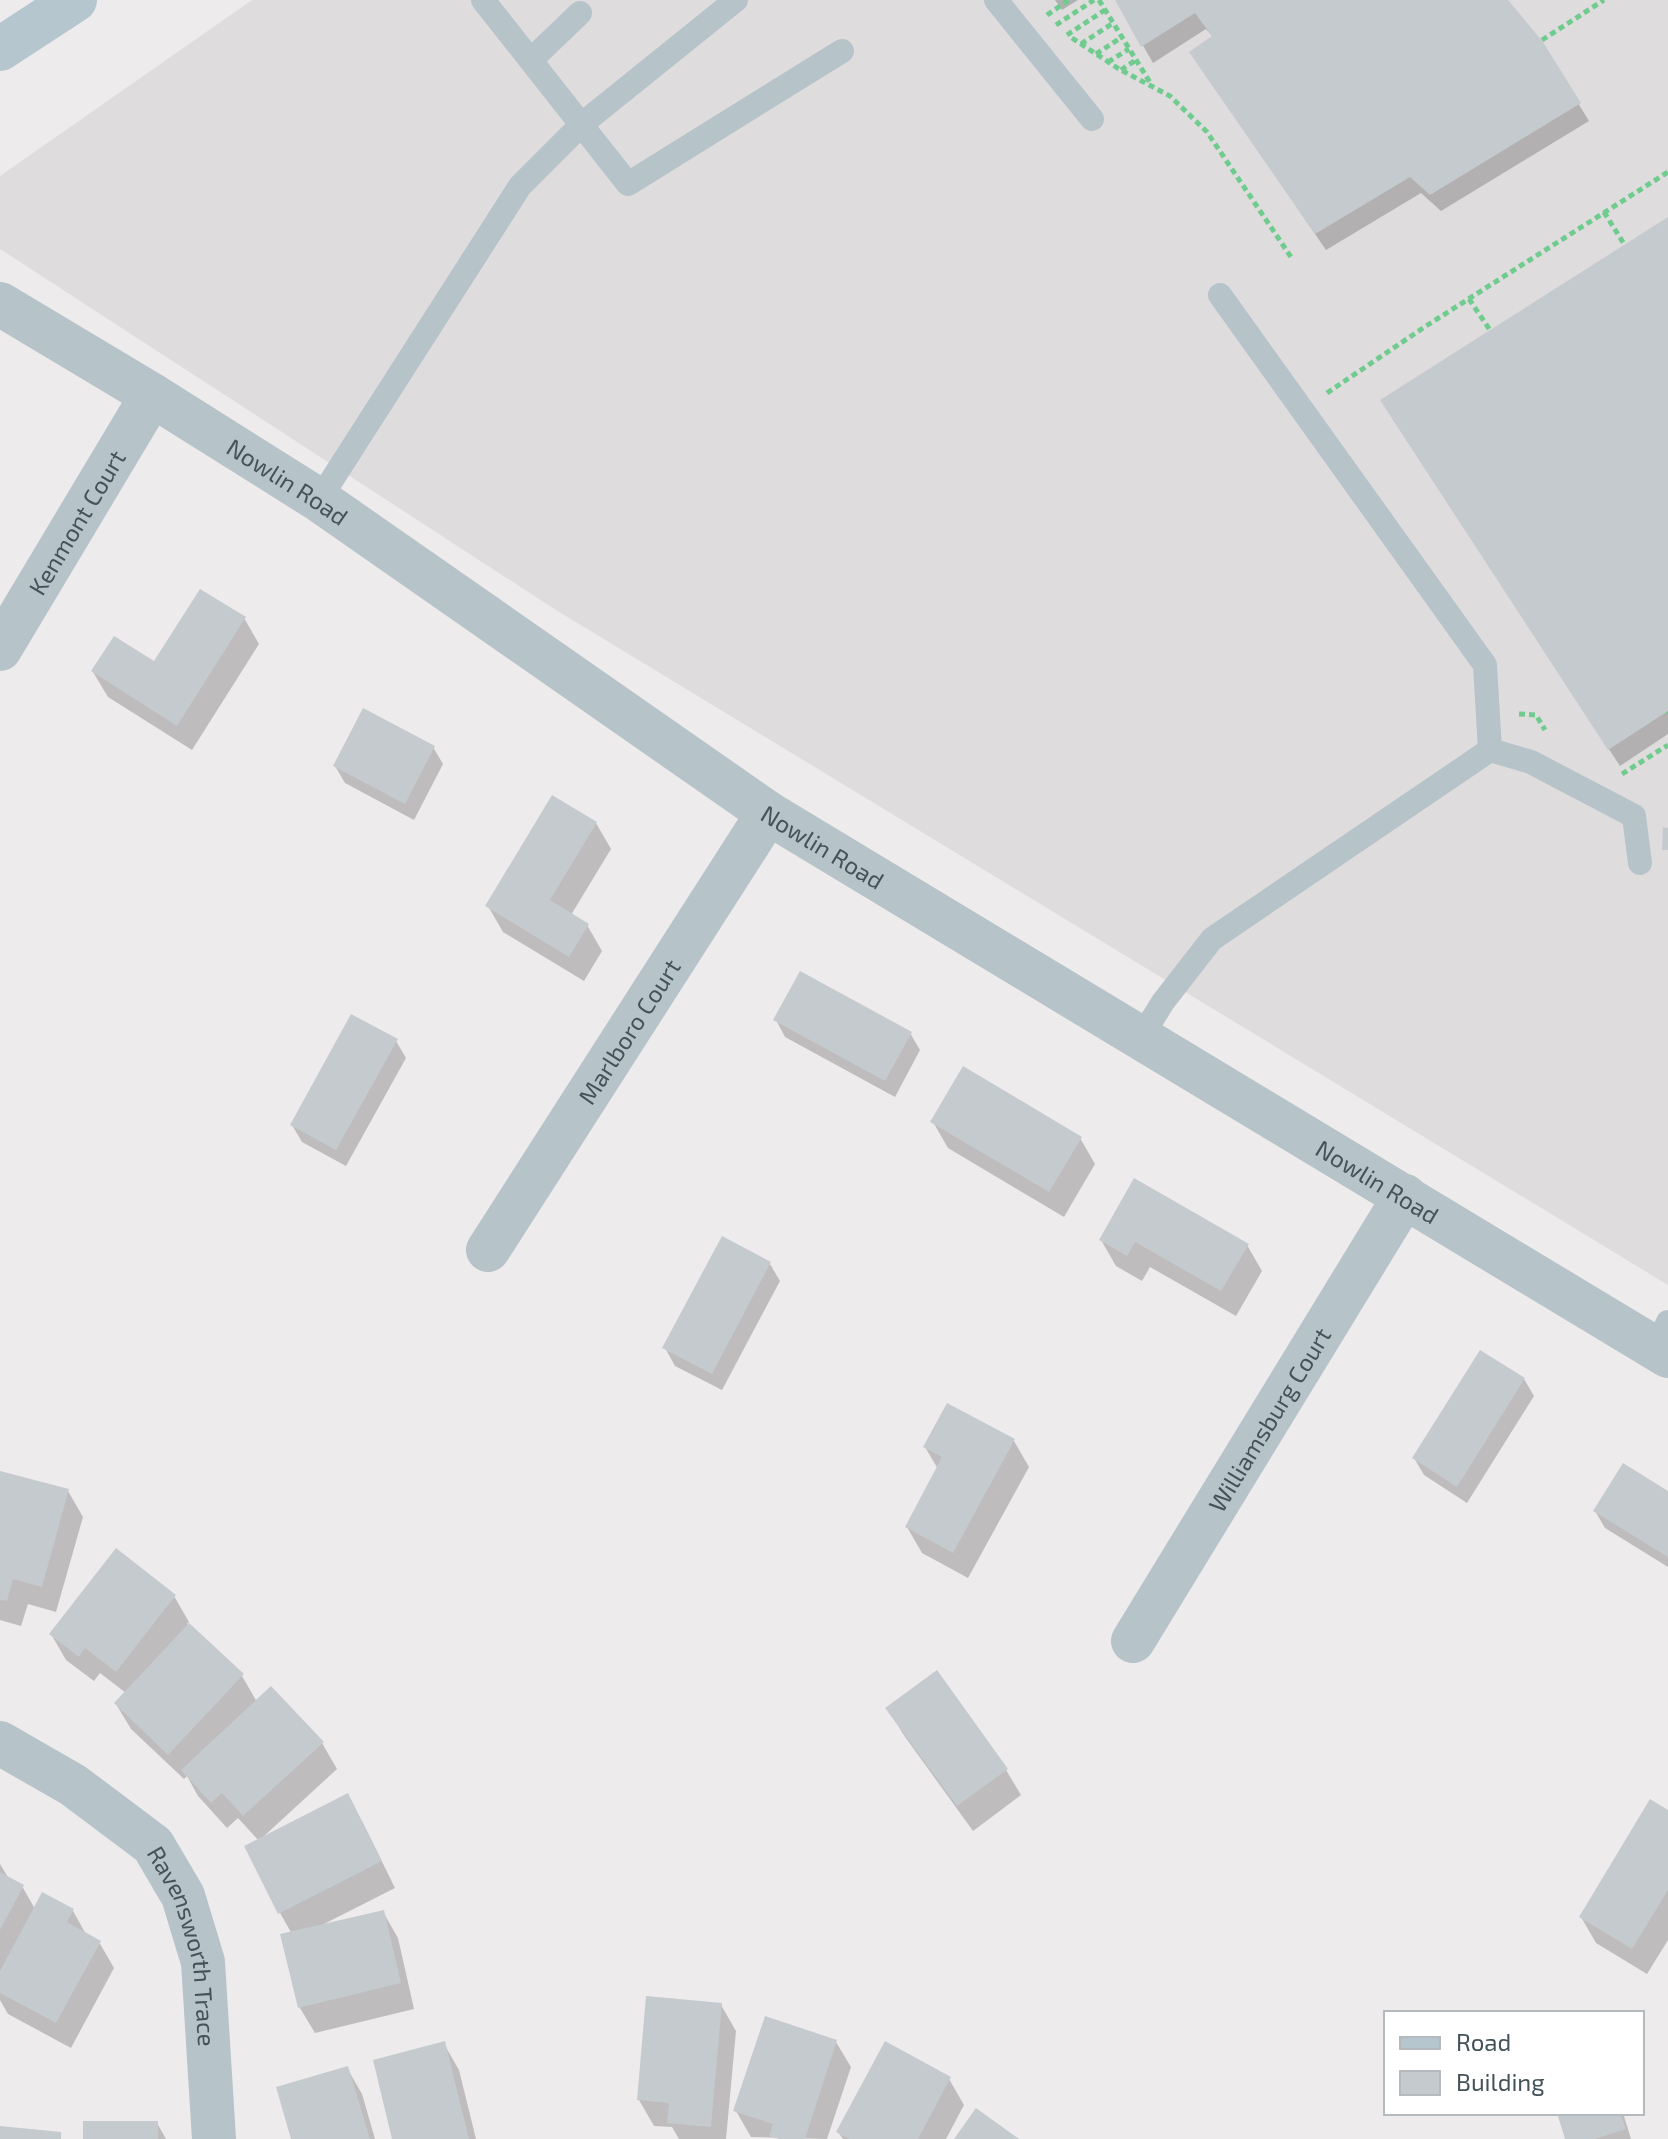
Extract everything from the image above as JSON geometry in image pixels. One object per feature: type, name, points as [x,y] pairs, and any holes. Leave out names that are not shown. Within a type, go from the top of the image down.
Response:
[{"type":"main road","points":[[0,49],[75,0]]},
{"type":"street","name":"Nowlin Road","points":[[0,304],[319,500],[768,813],[1405,1196],[1664,1342]]},
{"type":"street","name":"Kenmont Court","points":[[0,649],[152,395]]},
{"type":"street","name":"Marlboro Court","points":[[488,1250],[768,813]]},
{"type":"street","name":"Williamsburg Court","points":[[1133,1641],[1405,1196]]},
{"type":"street","name":"Ravensworth Trace","points":[[0,1743],[73,1785],[153,1845],[183,1896],[203,1962],[214,2139]]},
{"type":"lane","points":[[483,0],[628,184],[842,51]]},
{"type":"lane","points":[[319,500],[520,186],[582,124],[736,0]]},
{"type":"lane","points":[[996,0],[1092,119]]},
{"type":"lane","points":[[531,60],[580,13]]},
{"type":"lane","points":[[1220,295],[1485,665],[1490,750]]},
{"type":"lane","points":[[1490,750],[1531,762],[1634,816],[1640,863]]},
{"type":"lane","points":[[1140,1039],[1163,1002],[1212,939],[1490,750]]},
{"type":"path","points":[[1046,15],[1069,0]]},
{"type":"path","points":[[1056,25],[1096,0],[1153,87]]},
{"type":"path","points":[[1542,40],[1604,0]]},
{"type":"path","points":[[1038,8],[1067,35],[1121,70],[1170,96],[1207,132],[1293,260]]},
{"type":"path","points":[[1067,35],[1105,10]]},
{"type":"path","points":[[1081,44],[1113,23]]},
{"type":"path","points":[[1096,54],[1122,37]]},
{"type":"path","points":[[1108,62],[1129,49]]},
{"type":"path","points":[[1121,70],[1136,60]]},
{"type":"path","points":[[1134,77],[1143,71]]},
{"type":"path","points":[[1302,410],[1668,172]]},
{"type":"path","points":[[1604,212],[1624,244]]},
{"type":"path","points":[[1469,299],[1490,330]]},
{"type":"path","points":[[1488,710],[1536,715],[1540,725],[1551,735]]},
{"type":"path","points":[[1611,769],[1623,775],[1668,745]]},
{"type":"shaded area","points":[[252,0],[1668,0],[1668,1285],[556,610],[0,249],[0,176]]},
{"type":"building","points":[[1115,0],[1508,0],[1543,42],[1581,103],[1430,195],[1410,177],[1315,234],[1189,52],[1212,36],[1195,13],[1141,47]]},
{"type":"building","points":[[1668,217],[1668,711],[1608,750],[1380,400]]},
{"type":"building","points":[[200,589],[246,617],[177,726],[91,671],[114,636],[154,661]]},
{"type":"building","points":[[363,708],[435,746],[405,804],[333,766]]},
{"type":"building","points":[[552,795],[597,822],[550,900],[589,924],[569,957],[485,906]]},
{"type":"building","points":[[1663,827],[1668,828],[1668,850],[1662,850]]},
{"type":"building","points":[[800,971],[912,1032],[885,1081],[773,1020]]},
{"type":"building","points":[[351,1014],[398,1039],[336,1150],[290,1125]]},
{"type":"building","points":[[963,1066],[1082,1137],[1049,1192],[930,1122]]},
{"type":"building","points":[[1134,1178],[1249,1244],[1221,1291],[1135,1242],[1127,1256],[1099,1240]]},
{"type":"building","points":[[722,1236],[771,1262],[712,1374],[662,1348]]},
{"type":"building","points":[[1480,1350],[1525,1378],[1457,1487],[1412,1458]]},
{"type":"building","points":[[947,1403],[1015,1439],[953,1553],[905,1527],[942,1457],[923,1447]]},
{"type":"building","points":[[1623,1463],[1668,1491],[1668,1557],[1593,1511]]},
{"type":"building","points":[[0,1471],[69,1489],[42,1587],[13,1579],[7,1601],[0,1600]]},
{"type":"building","points":[[116,1548],[176,1595],[116,1672],[85,1648],[79,1657],[49,1634]]},
{"type":"building","points":[[189,1623],[244,1674],[168,1755],[114,1703]]},
{"type":"building","points":[[937,1670],[1008,1769],[957,1806],[885,1708]]},
{"type":"building","points":[[271,1686],[324,1742],[243,1816],[222,1793],[211,1803],[181,1770]]},
{"type":"building","points":[[348,1793],[382,1861],[278,1914],[244,1846]]},
{"type":"building","points":[[1650,1799],[1668,1810],[1668,1890],[1632,1949],[1579,1917]]},
{"type":"building","points":[[0,1872],[24,1885],[0,1930]]},
{"type":"building","points":[[42,1892],[74,1909],[67,1922],[101,1941],[56,2023],[0,1993],[0,1971]]},
{"type":"building","points":[[384,1910],[401,1983],[298,2008],[280,1934]]},
{"type":"building","points":[[646,1996],[722,2003],[711,2127],[667,2123],[669,2103],[637,2100]]},
{"type":"building","points":[[765,2016],[837,2040],[805,2139],[769,2136],[773,2124],[733,2111]]},
{"type":"building","points":[[445,2041],[469,2139],[392,2139],[373,2060]]},
{"type":"building","points":[[885,2041],[951,2077],[918,2139],[849,2139],[836,2132]]},
{"type":"building","points":[[348,2066],[370,2139],[291,2139],[276,2087]]},
{"type":"building","points":[[976,2108],[1019,2139],[954,2139]]},
{"type":"building","points":[[1558,2115],[1621,2115],[1626,2129],[1595,2139],[1565,2139]]},
{"type":"building","points":[[83,2121],[158,2121],[158,2139],[83,2139]]},
{"type":"building","points":[[0,2126],[61,2132],[61,2139],[0,2139]]}]
